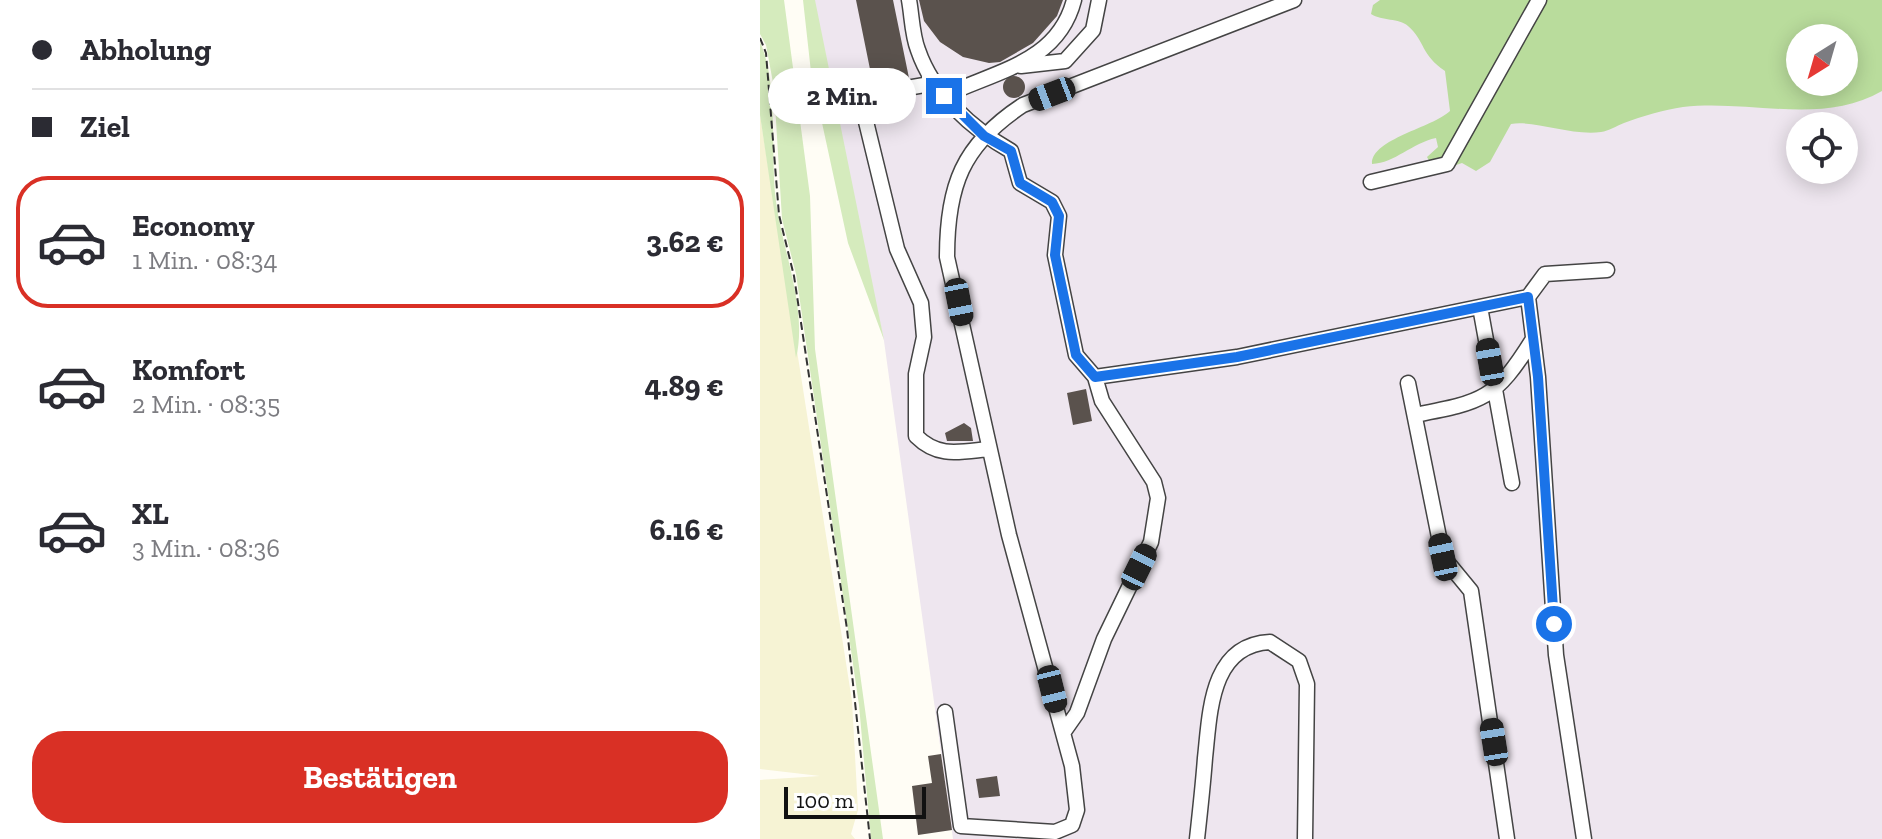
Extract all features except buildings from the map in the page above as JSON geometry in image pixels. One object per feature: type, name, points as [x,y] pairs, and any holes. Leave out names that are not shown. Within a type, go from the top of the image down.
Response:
[{"type":"lane","points":[[909,0],[918,50],[940,89],[984,136],[1011,151],[1020,183],[1052,202],[1059,216],[1055,255],[1076,355],[1095,377],[1102,401],[1154,482],[1158,498],[1151,542],[1104,639],[1077,713],[1063,733]]},
{"type":"lane","points":[[1017,66],[1042,52],[1056,39],[1067,22],[1074,0]]},
{"type":"lane","points":[[988,449],[942,454],[927,448],[916,436],[916,374],[924,337],[921,303],[897,249],[861,101],[866,95],[940,89],[1017,66],[1065,61],[1093,30],[1099,0]]},
{"type":"lane","points":[[945,712],[962,833],[1074,832],[1077,800],[1063,733],[988,449],[947,257],[947,217],[956,182],[992,126],[1023,105],[1294,0]]},
{"type":"lane","points":[[1371,182],[1447,164],[1539,0]]},
{"type":"lane","points":[[1095,377],[1237,357],[1528,297],[1545,274],[1607,270]]},
{"type":"lane","points":[[1528,297],[1556,655],[1584,839]]},
{"type":"lane","points":[[1480,307],[1512,483]]},
{"type":"lane","points":[[1415,415],[1472,405],[1495,390],[1516,368],[1533,339]]},
{"type":"lane","points":[[1408,383],[1443,557],[1471,591],[1507,839]]},
{"type":"lane","points":[[1197,839],[1211,696],[1220,675],[1235,654],[1252,643],[1270,642],[1299,661],[1307,684],[1305,839]]},
{"type":"path","points":[[760,38],[766,53],[779,215],[794,276],[847,629],[870,839]]},
{"type":"shaded area","points":[[811,0],[1882,0],[1882,839],[953,839],[884,341]]},
{"type":"shaded area","points":[[760,115],[852,701],[858,810],[851,834],[855,839],[760,839],[760,780],[820,776],[760,769]]},
{"type":"green space","points":[[760,0],[784,0],[810,196],[815,349],[883,839],[871,839],[859,705],[796,274],[782,219],[774,88],[766,45],[760,34]]},
{"type":"green space","points":[[803,0],[815,0],[884,340],[848,243],[811,72]]},
{"type":"green space","points":[[1380,0],[1882,0],[1882,91],[1835,107],[1683,107],[1646,116],[1607,131],[1590,133],[1511,124],[1490,162],[1476,171],[1462,163],[1435,172],[1427,157],[1438,147],[1436,138],[1372,164],[1374,155],[1391,141],[1450,111],[1445,71],[1427,54],[1418,37],[1400,22],[1371,14],[1373,5]]},
{"type":"green space","points":[[760,42],[770,78],[776,201],[797,300],[799,339],[796,358],[760,115]]},
{"type":"route","points":[[944,96],[984,136],[1011,151],[1020,183],[1052,202],[1059,216],[1055,255],[1076,355],[1087,372],[1095,377],[1237,357],[1528,297],[1538,377],[1554,624]]}]
